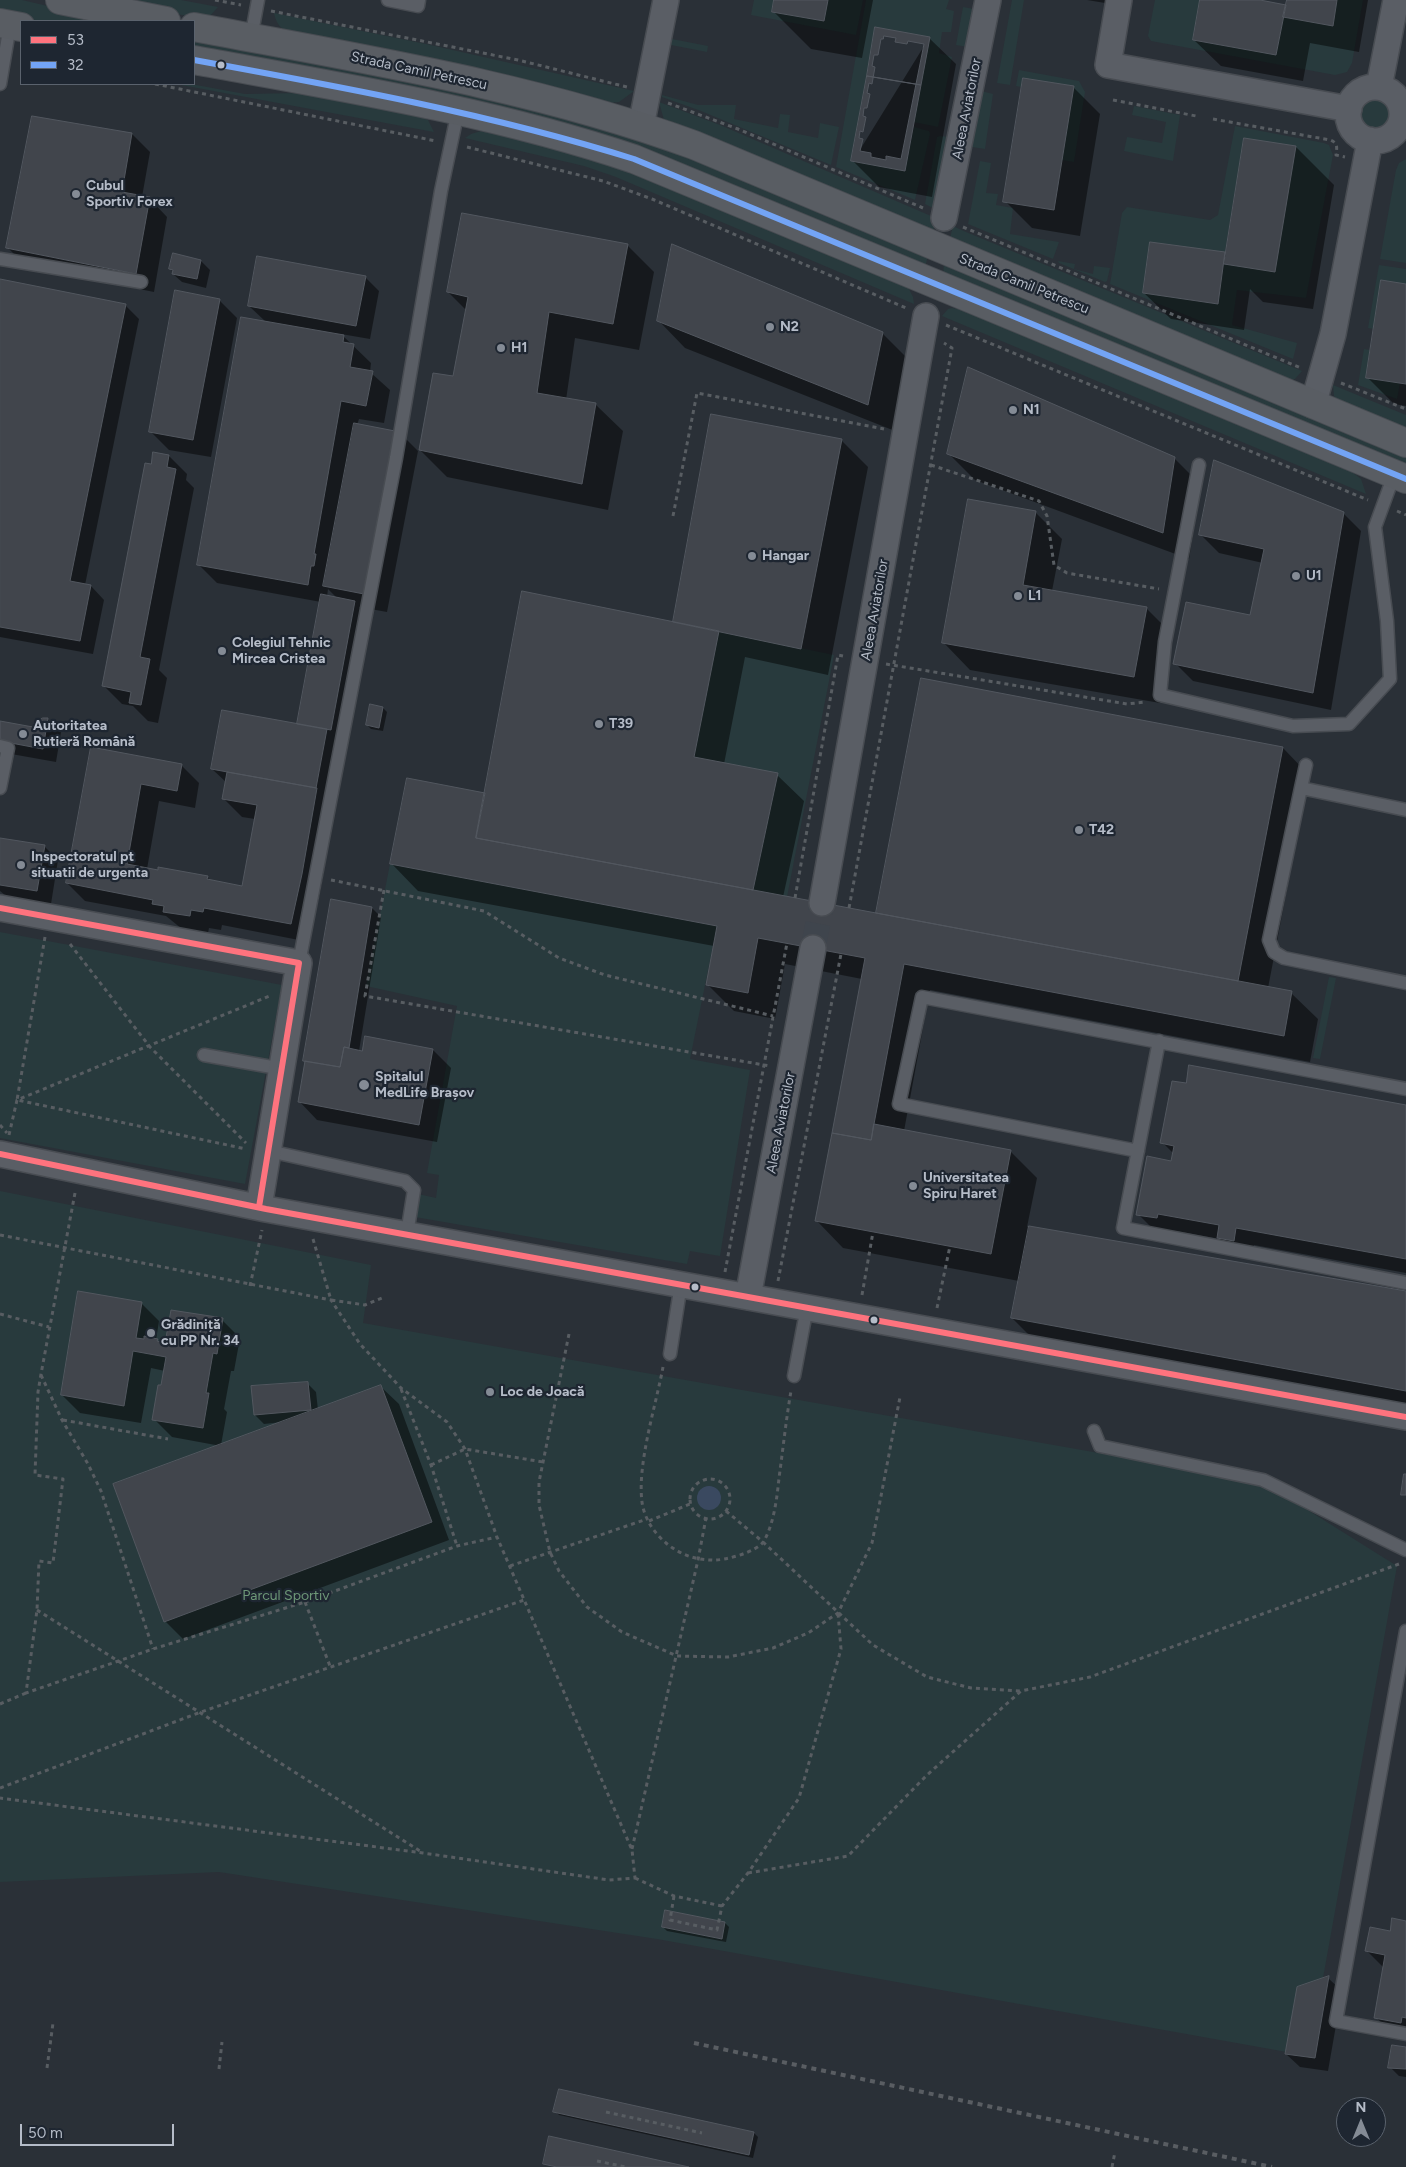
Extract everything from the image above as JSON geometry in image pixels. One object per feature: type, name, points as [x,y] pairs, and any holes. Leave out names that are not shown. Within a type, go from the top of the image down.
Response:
[{"type":"street","points":[[60,0],[161,20]]},
{"type":"street","points":[[641,126],[666,0]]},
{"type":"street","name":"Aleea Aviatorilor","points":[[944,218],[988,0]]},
{"type":"street","points":[[1119,0],[1108,64],[1349,109]]},
{"type":"street","points":[[1379,87],[1396,0]]},
{"type":"street","name":"Strada Camil Petrescu","points":[[195,27],[469,81],[581,108],[641,126],[694,145],[1406,443]]},
{"type":"street","points":[[195,60],[458,111],[574,138],[634,159],[1400,477]]},
{"type":"street","points":[[1313,404],[1333,334],[1362,149],[1362,138],[1351,125],[1349,109],[1356,94],[1371,87],[1388,90],[1400,102],[1404,119],[1394,134],[1362,149]]},
{"type":"street","name":"Aleea Aviatorilor","points":[[822,903],[907,434],[925,324]]},
{"type":"street","points":[[0,908],[299,963],[269,1151],[263,1208]]},
{"type":"street","name":"Aleea Aviatorilor","points":[[748,1297],[813,948]]},
{"type":"street","points":[[4,1144],[80,1170],[263,1208],[1406,1417]]},
{"type":"lane","points":[[388,0],[418,6],[419,0]]},
{"type":"lane","points":[[250,38],[257,4]]},
{"type":"lane","points":[[0,84],[11,25]]},
{"type":"lane","points":[[299,963],[396,458],[441,191],[458,111]]},
{"type":"lane","points":[[0,259],[140,282]]},
{"type":"lane","points":[[1199,465],[1164,642],[1160,695],[1293,726],[1349,724],[1390,679],[1387,621],[1375,527],[1382,506],[1400,477]]},
{"type":"lane","points":[[0,746],[8,748],[0,788]]},
{"type":"lane","points":[[1306,765],[1269,940],[1274,952],[1284,958],[1406,983]]},
{"type":"lane","points":[[1301,788],[1406,810]]},
{"type":"lane","points":[[1138,1151],[899,1104],[922,997],[1406,1089]]},
{"type":"lane","points":[[1159,1041],[1123,1228],[1406,1283]]},
{"type":"lane","points":[[204,1056],[283,1069]]},
{"type":"lane","points":[[269,1151],[406,1181],[414,1190],[407,1234]]},
{"type":"lane","points":[[667,1357],[681,1284]]},
{"type":"lane","points":[[794,1376],[807,1308]]},
{"type":"lane","points":[[1094,1431],[1100,1446],[1263,1480],[1406,1550]]},
{"type":"lane","points":[[1406,1631],[1336,2020],[1406,2034]]},
{"type":"path","points":[[215,0],[257,4],[518,60],[632,89]]},
{"type":"path","points":[[160,85],[451,144],[520,159],[603,181],[652,199],[925,324],[1406,515]]},
{"type":"path","points":[[661,100],[756,136],[944,218],[1303,369]]},
{"type":"path","points":[[1113,100],[1196,116]]},
{"type":"path","points":[[1213,119],[1330,140],[1337,146],[1336,155],[1362,149]]},
{"type":"path","points":[[849,908],[952,348],[925,324]]},
{"type":"path","points":[[1333,381],[1406,409]]},
{"type":"path","points":[[673,516],[697,393],[907,434]]},
{"type":"path","points":[[931,465],[1038,501],[1047,516],[1054,565],[1066,573],[1174,591]]},
{"type":"path","points":[[795,898],[838,655],[866,660]]},
{"type":"path","points":[[894,666],[1127,704],[1147,702],[1160,695]]},
{"type":"path","points":[[315,876],[484,910],[559,958],[605,975],[773,1016]]},
{"type":"path","points":[[384,890],[365,996],[818,1074]]},
{"type":"path","points":[[17,1100],[253,1151],[150,1047],[48,917]]},
{"type":"path","points":[[4,1144],[17,1100],[48,917]]},
{"type":"path","points":[[727,1264],[786,943]]},
{"type":"path","points":[[780,1271],[841,954]]},
{"type":"path","points":[[17,1100],[276,994]]},
{"type":"path","points":[[26,1694],[36,1610],[39,1561],[53,1562],[63,1479],[35,1475],[38,1392],[80,1170]]},
{"type":"path","points":[[250,1286],[263,1208]]},
{"type":"path","points":[[306,1216],[331,1300],[360,1344],[401,1388],[447,1422],[466,1449],[497,1537],[632,1850],[635,1878]]},
{"type":"path","points":[[862,1298],[873,1232]]},
{"type":"path","points":[[0,1235],[250,1286],[331,1300],[365,1305],[382,1298]]},
{"type":"path","points":[[937,1312],[950,1246]]},
{"type":"path","points":[[0,1314],[49,1327]]},
{"type":"path","points":[[569,1334],[539,1482],[539,1505],[550,1552],[559,1571],[587,1607],[622,1632],[677,1656],[728,1657],[773,1648],[808,1633],[838,1613],[872,1543],[900,1397]]},
{"type":"path","points":[[667,1357],[642,1469],[642,1502],[648,1520],[656,1535],[673,1549],[698,1560],[719,1560],[747,1552],[763,1542],[772,1520],[777,1495],[794,1376]]},
{"type":"path","points":[[41,1374],[62,1420],[88,1464],[101,1491],[153,1649]]},
{"type":"path","points":[[401,1388],[430,1465],[457,1546]]},
{"type":"path","points":[[62,1420],[168,1439]]},
{"type":"path","points":[[430,1465],[466,1449],[543,1462]]},
{"type":"path","points":[[708,1479],[715,1479],[726,1487],[729,1493],[729,1506],[726,1511],[715,1518],[706,1518],[697,1514],[690,1504],[690,1497],[696,1484],[708,1479]]},
{"type":"path","points":[[510,1566],[690,1504]]},
{"type":"path","points":[[726,1511],[763,1542],[873,1645],[927,1677],[971,1688],[1021,1692],[1090,1677],[1406,1562]]},
{"type":"path","points":[[632,1850],[677,1656],[706,1518]]},
{"type":"path","points":[[0,1704],[153,1649],[305,1602],[457,1546],[497,1537]]},
{"type":"path","points":[[0,1788],[200,1712],[524,1600]]},
{"type":"path","points":[[305,1602],[330,1666]]},
{"type":"path","points":[[36,1610],[423,1853]]},
{"type":"path","points":[[674,1896],[670,1920],[717,1930],[722,1906],[748,1872],[798,1798],[841,1649],[838,1613]]},
{"type":"path","points":[[748,1872],[848,1856],[927,1775],[1021,1692]]},
{"type":"path","points":[[0,1798],[423,1853],[609,1880],[635,1878],[674,1896],[722,1906]]},
{"type":"path","points":[[47,2068],[53,2023]]},
{"type":"path","points":[[219,2069],[222,2042]]},
{"type":"path","points":[[606,2112],[702,2133]]},
{"type":"path","points":[[1112,2167],[1115,2152]]},
{"type":"path","points":[[597,2161],[626,2167]]},
{"type":"green space","points":[[0,0],[22,0],[108,20],[34,20],[0,12]]},
{"type":"green space","points":[[106,0],[181,0],[218,7],[210,16],[192,17]]},
{"type":"green space","points":[[754,0],[774,0],[772,12],[824,21],[828,0],[863,0],[856,35],[751,15]]},
{"type":"green space","points":[[866,0],[949,0],[946,9],[954,11],[951,32],[942,32],[939,53],[952,57],[938,127],[914,122],[929,37],[876,27],[851,161],[905,170],[914,127],[929,131],[930,134],[915,200],[836,167]]},
{"type":"green space","points":[[1012,0],[1024,0],[1010,85],[997,83]]},
{"type":"green space","points":[[1155,0],[1200,0],[1193,40],[1276,55],[1283,17],[1333,26],[1337,0],[1363,0],[1352,63],[1347,72],[1335,75],[1151,41],[1148,36]]},
{"type":"green space","points":[[963,7],[974,9],[968,47],[956,45]]},
{"type":"green space","points":[[274,13],[426,44],[634,91],[619,102],[608,103],[289,34],[279,25]]},
{"type":"green space","points":[[195,37],[436,85],[623,131],[928,256],[925,267],[730,186],[195,52]]},
{"type":"green space","points":[[672,39],[708,46],[707,52],[671,45]]},
{"type":"green space","points":[[1019,70],[1079,81],[1085,92],[1074,162],[1062,160],[1074,86],[1023,78],[1021,87],[1016,86]]},
{"type":"green space","points":[[181,85],[195,85],[245,94],[302,93],[420,116],[428,120],[434,132]]},
{"type":"green space","points":[[981,91],[993,94],[985,149],[972,147]]},
{"type":"green space","points":[[1376,91],[1389,95],[1395,101],[1399,114],[1395,127],[1389,133],[1376,137],[1363,133],[1357,127],[1353,114],[1357,101],[1363,95]]},
{"type":"green space","points":[[662,95],[698,105],[736,105],[734,119],[778,128],[780,114],[790,115],[788,132],[818,138],[820,123],[839,127],[831,165],[701,111],[662,97]]},
{"type":"green space","points":[[659,102],[720,125],[938,219],[932,233],[664,120]]},
{"type":"green space","points":[[1134,106],[1180,115],[1173,161],[1124,151],[1127,137],[1162,143],[1166,122],[1132,115]]},
{"type":"green space","points":[[1235,126],[1329,145],[1333,155],[1306,298],[1237,290],[1232,325],[1297,343],[1293,359],[1110,284],[1122,213],[1127,207],[1210,220],[1218,215]],"holes":[[[1244,138],[1296,146],[1275,272],[1224,264],[1218,304],[1143,293],[1150,242],[1225,252]]]},
{"type":"green space","points":[[481,131],[590,156],[623,167],[908,287],[914,304],[616,177],[584,166],[465,138]]},
{"type":"green space","points":[[937,137],[950,137],[935,209],[925,204]]},
{"type":"green space","points":[[1406,159],[1406,263],[1380,259],[1396,170],[1399,163]]},
{"type":"green space","points":[[980,161],[991,163],[986,193],[998,194],[996,205],[1013,208],[1010,234],[1059,242],[1053,259],[968,224]]},
{"type":"green space","points":[[953,226],[1302,371],[1295,379],[1288,381],[949,242]]},
{"type":"green space","points":[[1058,261],[1075,264],[1074,269],[1093,274],[1094,266],[1110,268],[1107,281],[1105,282],[1059,263]]},
{"type":"green space","points":[[944,263],[1406,453],[1406,463],[943,275]]},
{"type":"green space","points":[[1379,265],[1406,269],[1406,284],[1374,329],[1368,328]]},
{"type":"green space","points":[[948,309],[959,309],[1352,472],[1361,479],[1366,494],[942,316]]},
{"type":"green space","points":[[1364,349],[1370,350],[1366,378],[1400,383],[1397,399],[1358,385]]},
{"type":"green space","points":[[1333,385],[1406,415],[1406,434],[1342,407],[1334,396]]},
{"type":"green space","points":[[719,631],[834,655],[787,897],[753,890],[778,774],[694,757]]},
{"type":"green space","points":[[390,864],[717,926],[690,1059],[750,1070],[720,1256],[690,1251],[687,1264],[415,1217],[418,1194],[436,1198],[439,1175],[427,1173],[457,1006],[366,986]]},
{"type":"green space","points":[[0,932],[282,985],[245,1184],[0,1138]]},
{"type":"green space","points":[[1329,977],[1336,978],[1320,1059],[1313,1058]]},
{"type":"green space","name":"Parcul Sportiv","points":[[0,1191],[371,1265],[363,1323],[1263,1482],[1397,1566],[1309,2056],[657,1939],[219,1872],[0,1882]]},
{"type":"water","points":[[709,1486],[714,1487],[720,1493],[720,1503],[714,1509],[709,1510],[704,1509],[698,1503],[697,1498],[698,1493],[704,1487]]},
{"type":"building","points":[[774,0],[828,0],[824,21],[772,12]]},
{"type":"building","points":[[1200,0],[1260,0],[1286,5],[1276,55],[1193,40]]},
{"type":"building","points":[[1287,0],[1337,0],[1333,26],[1283,17]]},
{"type":"building","points":[[875,27],[930,37],[921,85],[867,76]]},
{"type":"building","points":[[884,36],[896,38],[895,42],[907,44],[908,41],[924,44],[901,159],[886,156],[886,160],[871,157],[871,153],[860,151],[863,139],[859,138],[860,131],[863,132],[866,117],[863,116],[864,108],[867,108],[870,94],[867,93],[869,83],[872,84],[875,67],[872,66],[874,55],[878,55],[881,39]]},
{"type":"building","points":[[867,76],[921,85],[905,171],[851,161]]},
{"type":"building","points":[[1023,78],[1074,86],[1054,210],[1003,202]]},
{"type":"building","name":"Cubul Sportiv Forex","points":[[32,116],[132,133],[122,192],[150,197],[136,274],[6,248]]},
{"type":"building","points":[[1244,138],[1296,146],[1275,272],[1224,264]]},
{"type":"building","name":"H1","points":[[462,213],[628,244],[613,324],[549,312],[537,393],[596,403],[582,484],[419,450],[433,373],[453,376],[468,297],[447,292]]},
{"type":"building","points":[[1150,242],[1225,252],[1218,304],[1143,293]]},
{"type":"building","name":"N2","points":[[672,244],[883,332],[868,405],[657,321]]},
{"type":"building","points":[[173,253],[201,260],[197,279],[172,274],[173,270],[169,269]]},
{"type":"building","points":[[257,256],[366,276],[356,326],[248,306]]},
{"type":"building","points":[[0,279],[126,304],[70,581],[91,585],[80,641],[0,627]]},
{"type":"building","points":[[1381,280],[1406,284],[1406,384],[1366,378]]},
{"type":"building","points":[[175,290],[220,299],[193,440],[149,432]]},
{"type":"building","points":[[241,317],[344,335],[343,342],[354,344],[350,367],[373,371],[366,406],[341,401],[314,554],[316,554],[314,566],[311,566],[308,585],[197,565]]},
{"type":"building","name":"N1","points":[[968,367],[1175,457],[1163,533],[947,454]]},
{"type":"building","name":"Hangar","points":[[711,414],[842,439],[801,649],[673,622]]},
{"type":"building","points":[[354,423],[400,432],[369,595],[323,586]]},
{"type":"building","points":[[153,452],[169,455],[167,467],[176,469],[140,657],[150,659],[141,705],[129,703],[131,692],[102,686],[145,463],[151,464]]},
{"type":"building","name":"U1","points":[[1214,460],[1344,512],[1313,693],[1173,664],[1186,602],[1250,615],[1264,549],[1199,535]]},
{"type":"building","name":"L1","points":[[968,499],[1036,511],[1023,585],[1147,607],[1134,677],[942,643]]},
{"type":"building","name":"T39","points":[[522,591],[719,631],[694,757],[778,773],[753,890],[476,838]]},
{"type":"building","points":[[321,594],[355,601],[331,730],[297,724]]},
{"type":"building","name":"T42","points":[[921,678],[1283,747],[1238,981],[876,913]]},
{"type":"building","points":[[370,704],[383,707],[379,728],[366,725]]},
{"type":"building","points":[[222,710],[327,729],[316,788],[211,769]]},
{"type":"building","name":"Autoritatea Rutieră Română","points":[[43,718],[48,718],[43,749],[0,741],[0,721],[33,727],[34,723]]},
{"type":"building","points":[[91,747],[182,764],[177,791],[141,784],[127,864],[158,870],[158,867],[208,876],[207,879],[242,886],[257,805],[222,799],[227,772],[317,788],[291,924],[204,908],[203,912],[191,910],[190,916],[163,912],[164,906],[152,904],[153,900],[66,883]]},
{"type":"building","points":[[407,778],[485,793],[476,838],[1292,991],[1284,1036],[904,964],[871,1140],[832,1133],[865,958],[758,938],[748,993],[706,985],[717,926],[390,864]]},
{"type":"building","name":"Inspectoratul pt situatii de urgenta","points":[[0,838],[45,845],[37,891],[0,885]]},
{"type":"building","points":[[331,899],[372,907],[349,1048],[344,1047],[340,1067],[303,1061]]},
{"type":"building","name":"Spitalul MedLife Brașov","points":[[365,1036],[433,1049],[419,1125],[298,1102],[305,1061],[340,1067],[344,1047],[362,1051]]},
{"type":"building","points":[[1189,1065],[1406,1105],[1406,1259],[1236,1228],[1234,1241],[1217,1238],[1219,1225],[1158,1214],[1157,1218],[1136,1215],[1147,1156],[1171,1161],[1174,1146],[1160,1143],[1172,1081],[1186,1083]]},
{"type":"building","name":"Universitatea Spiru Haret","points":[[874,1124],[1011,1150],[991,1254],[815,1221],[832,1133],[871,1140]]},
{"type":"building","points":[[1029,1226],[1406,1291],[1406,1391],[1011,1318]]},
{"type":"building","points":[[78,1291],[142,1302],[136,1338],[144,1339],[144,1336],[158,1339],[157,1341],[165,1343],[171,1310],[223,1318],[217,1354],[213,1353],[206,1393],[209,1393],[203,1428],[152,1420],[158,1385],[161,1385],[166,1357],[133,1351],[124,1406],[61,1395]]},
{"type":"building","points":[[308,1382],[311,1410],[254,1415],[251,1386]]},
{"type":"building","points":[[381,1385],[432,1522],[164,1622],[113,1484]]},
{"type":"building","points":[[1404,1474],[1406,1474],[1406,1495],[1401,1495]]},
{"type":"building","points":[[665,1910],[725,1922],[722,1939],[662,1927]]},
{"type":"building","points":[[1392,1918],[1406,1921],[1406,2018],[1402,2017],[1401,2023],[1374,2018],[1385,1955],[1365,1951],[1370,1927],[1390,1931]]},
{"type":"building","points":[[1329,1976],[1315,2058],[1285,2054],[1297,1987]]},
{"type":"building","points":[[1392,2045],[1406,2047],[1406,2069],[1388,2068]]},
{"type":"building","points":[[559,2089],[754,2132],[749,2155],[553,2112]]},
{"type":"building","points":[[549,2136],[689,2167],[557,2167],[543,2164]]},
{"type":"tunnel","points":[[813,948],[822,903]]},
{"type":"railway","points":[[694,2043],[1272,2167]]},
{"type":"transit line","name":"32","points":[[195,60],[360,91],[471,115],[525,128],[634,159],[1406,479]]},
{"type":"transit line","name":"53","points":[[0,908],[299,963],[259,1207]]},
{"type":"transit line","name":"53","points":[[0,1154],[266,1209],[1406,1417]]},
{"type":"place","name":"Cubul Sportiv Forex","points":[[76,194]]},
{"type":"place","name":"N2","points":[[770,327]]},
{"type":"place","name":"H1","points":[[501,348]]},
{"type":"place","name":"N1","points":[[1013,410]]},
{"type":"place","name":"Hangar","points":[[752,556]]},
{"type":"place","name":"U1","points":[[1296,576]]},
{"type":"place","name":"L1","points":[[1018,596]]},
{"type":"place","name":"Colegiul Tehnic Mircea Cristea","points":[[222,651]]},
{"type":"place","name":"T39","points":[[599,724]]},
{"type":"place","name":"Autoritatea Rutieră Română","points":[[23,734]]},
{"type":"place","name":"T42","points":[[1079,830]]},
{"type":"place","name":"Inspectoratul pt situatii de urgenta","points":[[21,865]]},
{"type":"place","name":"Spitalul MedLife Brașov","points":[[364,1085]]},
{"type":"place","name":"Universitatea Spiru Haret","points":[[913,1186]]},
{"type":"place","name":"Grădiniță cu PP Nr. 34","points":[[151,1333]]},
{"type":"place","name":"Loc de Joacă","points":[[490,1392]]}]
